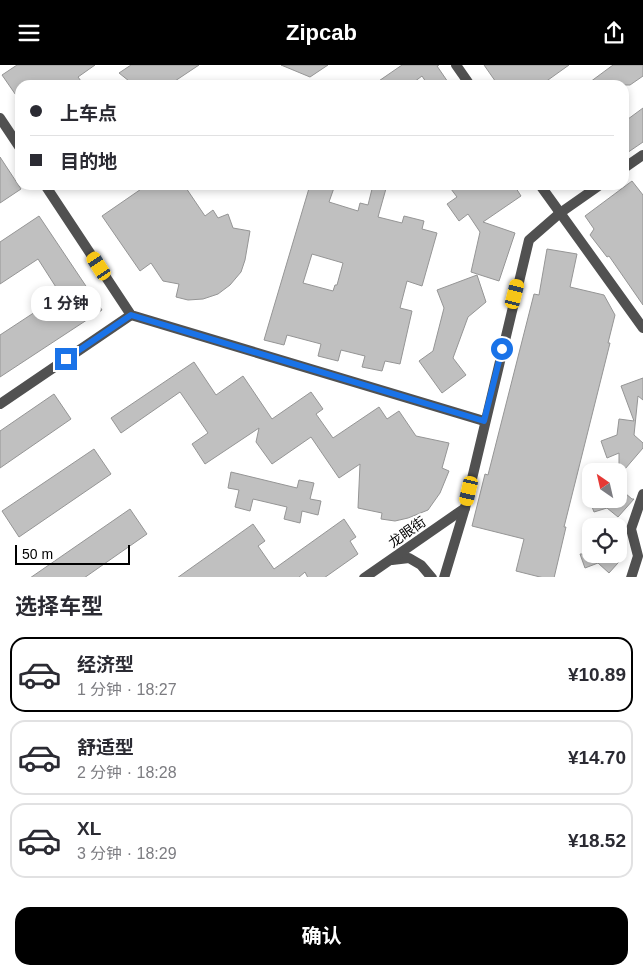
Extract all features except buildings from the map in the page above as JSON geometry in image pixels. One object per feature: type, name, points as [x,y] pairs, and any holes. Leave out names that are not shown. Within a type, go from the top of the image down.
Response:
[{"type":"street","points":[[456,65],[466,80]]},
{"type":"street","points":[[0,117],[15,140]]},
{"type":"street","points":[[629,165],[643,155]]},
{"type":"street","points":[[48,190],[131,315],[484,421]]},
{"type":"street","points":[[544,190],[643,328]]},
{"type":"street","points":[[447,575],[465,508],[484,421],[529,240],[560,213],[593,190]]},
{"type":"street","points":[[0,404],[131,315]]},
{"type":"street","points":[[631,577],[638,556],[631,529],[643,494]]},
{"type":"street","name":"龙眼街","points":[[364,577],[465,508]]},
{"type":"street","points":[[388,561],[409,558],[421,565],[432,577]]},
{"type":"route","points":[[66,359],[131,315],[484,421],[502,349]]}]
